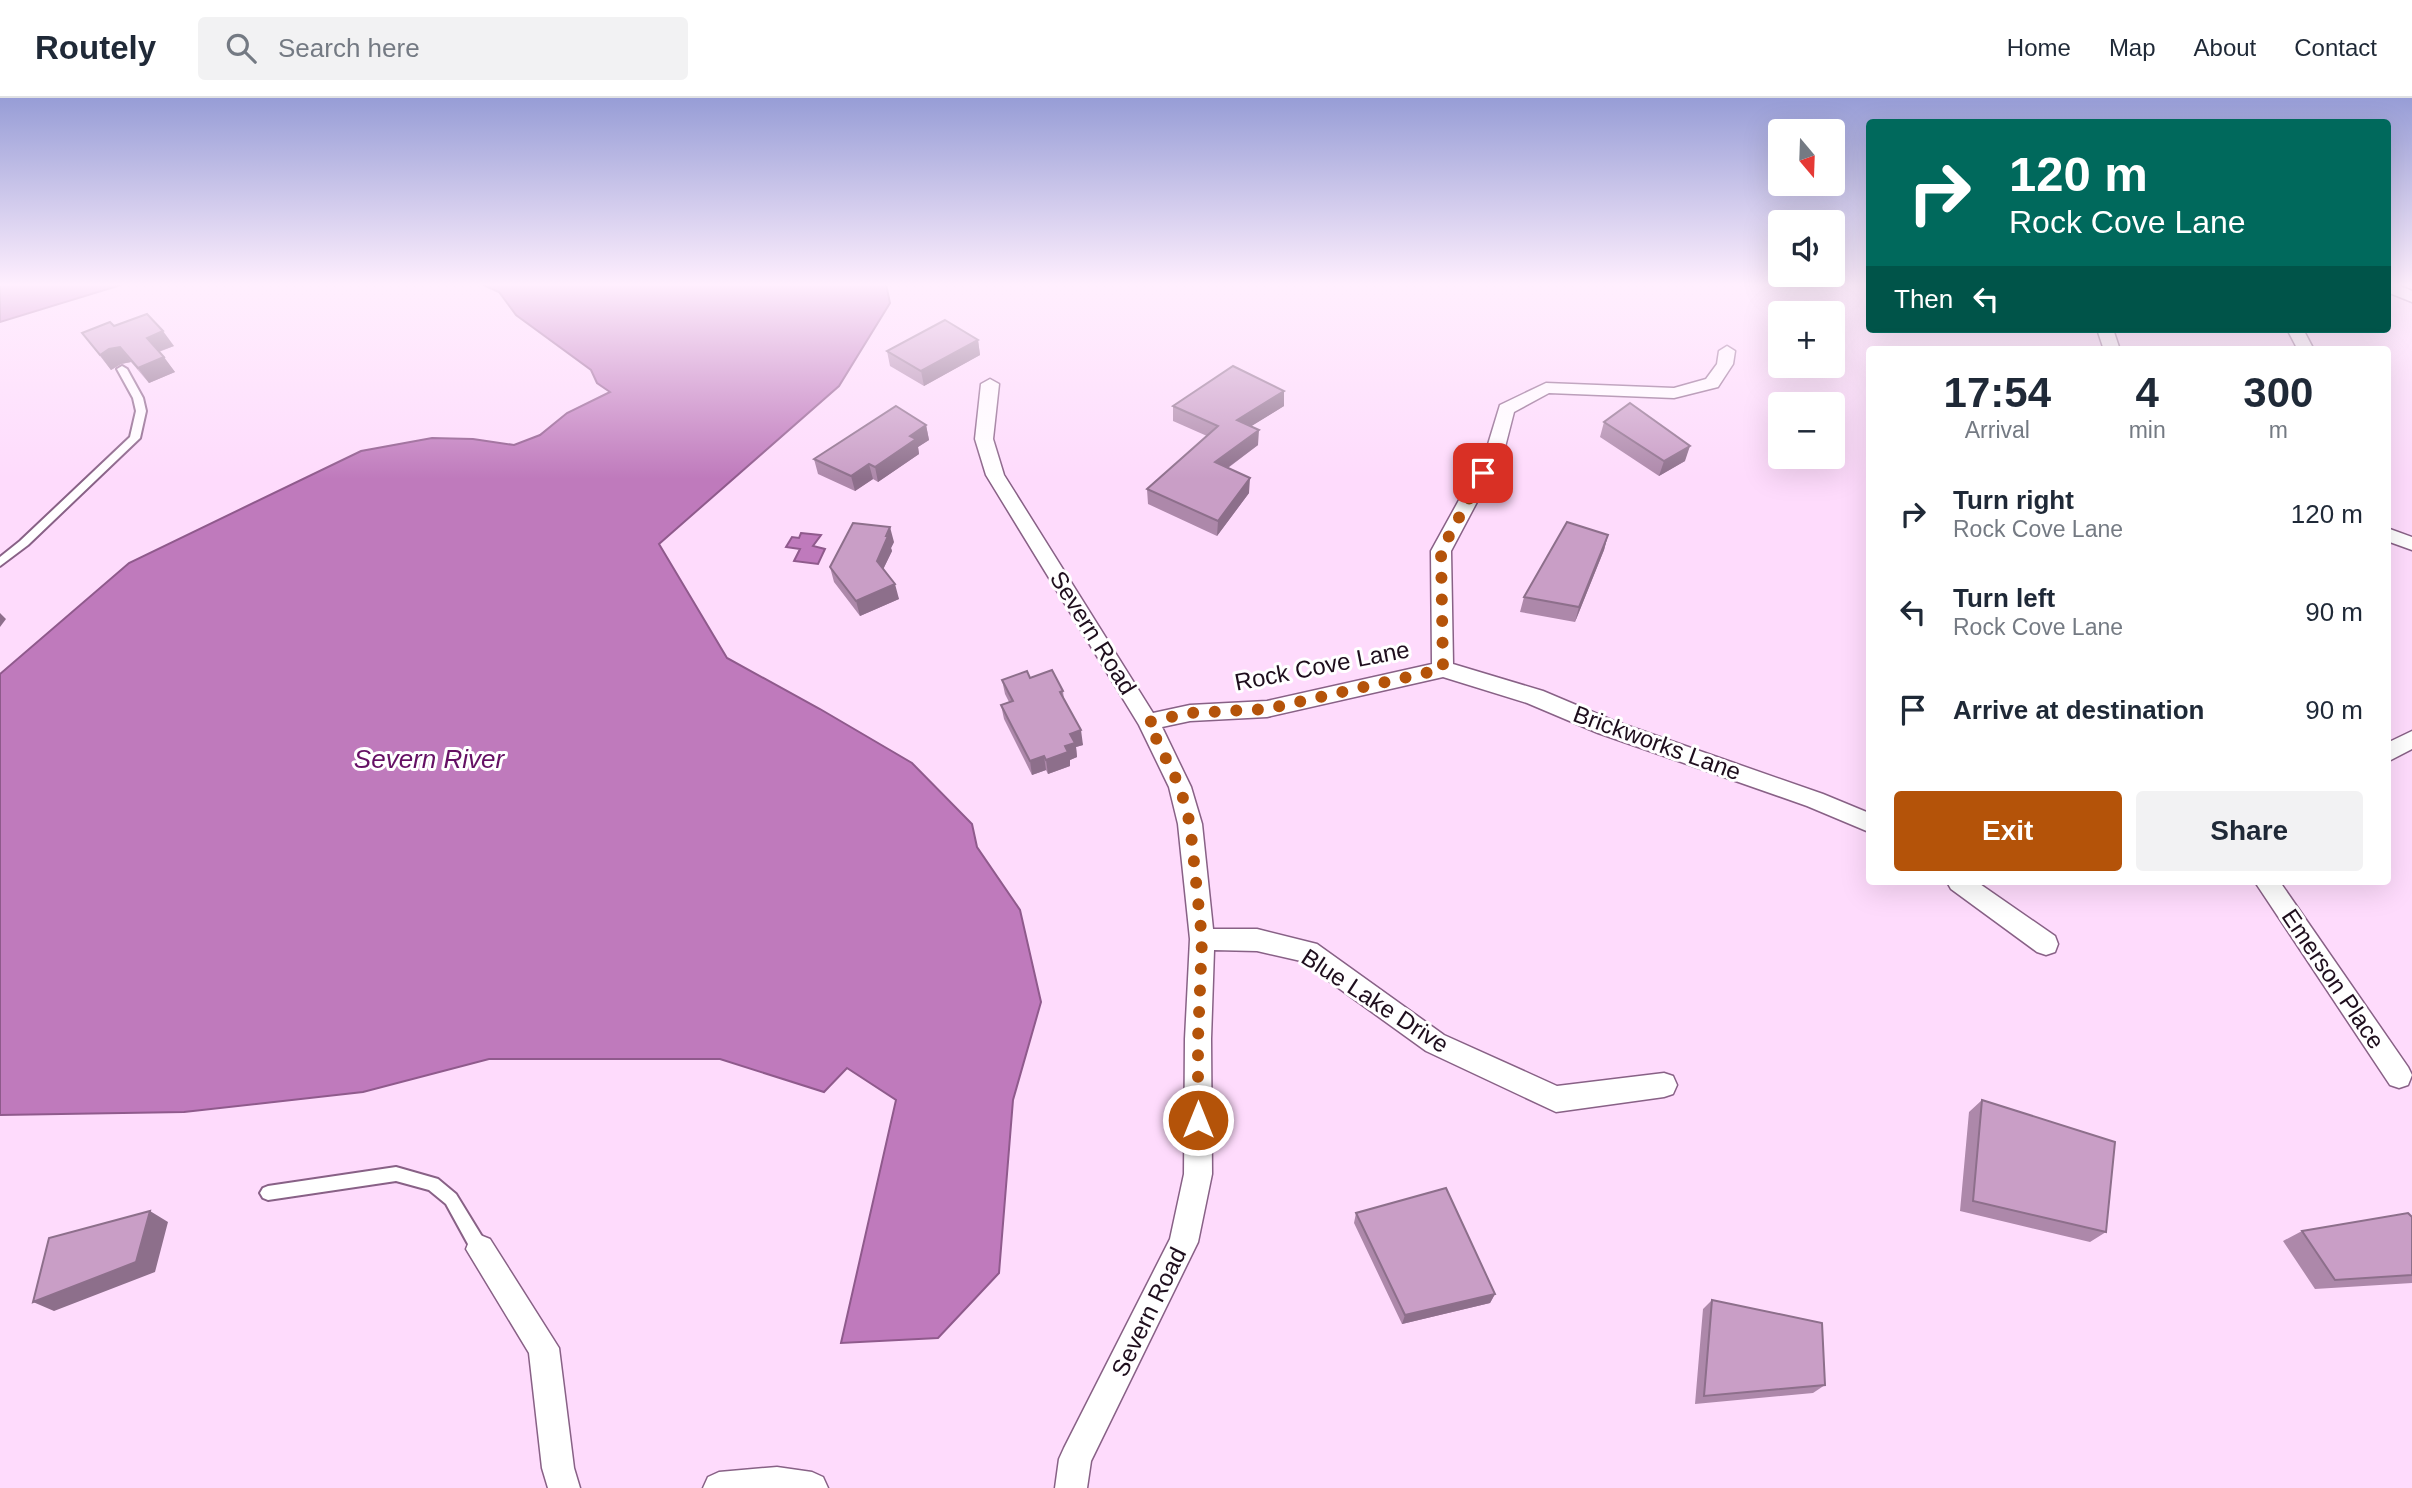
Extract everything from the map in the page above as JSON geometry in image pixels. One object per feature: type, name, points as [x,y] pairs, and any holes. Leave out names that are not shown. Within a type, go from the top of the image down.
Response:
[{"type":"street","name":"Rock Cove Lane","points":[[1148,722],[1190,713],[1267,709],[1443,669],[1441,551],[1495,451],[1506,409],[1546,388],[1674,393],[1712,383],[1725,364],[1727,351]]},
{"type":"street","name":"Severn Road","points":[[990,384],[984,439],[995,475],[1148,722],[1180,787],[1190,824],[1202,939],[1198,1039],[1198,1174],[1184,1242],[1075,1459],[1071,1488]]},
{"type":"street","points":[[2391,536],[2412,544]]},
{"type":"street","name":"Brickworks Lane","points":[[1443,669],[1535,697],[1606,727],[1815,800],[1866,822]]},
{"type":"street","points":[[2391,751],[2412,739]]},
{"type":"street","points":[[1963,885],[2046,944]]},
{"type":"street","name":"Emerson Place","points":[[2269,885],[2399,1076]]},
{"type":"street","name":"Blue Lake Drive","points":[[1202,939],[1257,940],[1308,952],[1435,1043],[1556,1099],[1664,1085]]},
{"type":"street","points":[[480,1249],[544,1348],[558,1468],[564,1488]]},
{"type":"street","points":[[719,1488],[777,1483],[812,1488]]},
{"type":"lane","points":[[0,562],[24,543],[135,438],[141,411],[138,398],[122,369]]},
{"type":"lane","points":[[268,1193],[396,1174],[433,1184],[451,1199],[480,1249]]},
{"type":"water","name":"Severn River","points":[[562,349],[862,349],[839,386],[659,544],[727,658],[912,763],[972,824],[977,847],[1020,910],[1041,1002],[1013,1100],[999,1273],[938,1338],[841,1343],[896,1100],[847,1068],[824,1092],[720,1059],[489,1059],[363,1092],[184,1112],[0,1115],[0,674],[129,563],[361,451],[432,438],[473,439],[514,445],[540,435],[567,413],[610,392],[597,383],[591,370]]},
{"type":"water","points":[[801,533],[821,535],[813,546],[825,549],[818,564],[794,561],[800,549],[786,547],[792,537],[799,538]]},
{"type":"building","points":[[95,349],[110,349],[109,349],[100,355]]},
{"type":"building","points":[[122,349],[157,349],[164,357],[138,368]]},
{"type":"building","points":[[891,349],[962,349],[921,371],[887,351]]},
{"type":"building","points":[[1233,366],[1284,391],[1237,420],[1259,430],[1215,462],[1250,478],[1218,521],[1147,489],[1218,426],[1173,406]]},
{"type":"building","points":[[1630,403],[1690,446],[1664,461],[1604,422]]},
{"type":"building","points":[[896,406],[926,425],[910,436],[916,439],[875,467],[869,464],[851,476],[814,459]]},
{"type":"building","points":[[1567,522],[1608,535],[1579,607],[1524,597]]},
{"type":"building","points":[[853,523],[890,527],[877,561],[895,584],[856,601],[830,567]]},
{"type":"building","points":[[1052,670],[1063,691],[1060,692],[1081,730],[1070,734],[1075,743],[1065,746],[1068,752],[1046,760],[1044,756],[1030,761],[1001,705],[1013,701],[1002,680],[1027,671],[1030,678]]},
{"type":"building","points":[[1982,1100],[2115,1142],[2106,1232],[1973,1201]]},
{"type":"building","points":[[1446,1188],[1495,1294],[1405,1315],[1356,1213]]},
{"type":"building","points":[[150,1211],[136,1262],[33,1302],[49,1238]]},
{"type":"building","points":[[2408,1213],[2412,1217],[2412,1275],[2335,1280],[2302,1231]]},
{"type":"building","points":[[1712,1300],[1822,1323],[1825,1385],[1704,1396]]},
{"type":"route","points":[[1198,1120],[1202,939],[1190,824],[1180,787],[1148,722],[1190,713],[1267,709],[1443,669],[1441,551],[1483,473]]}]
